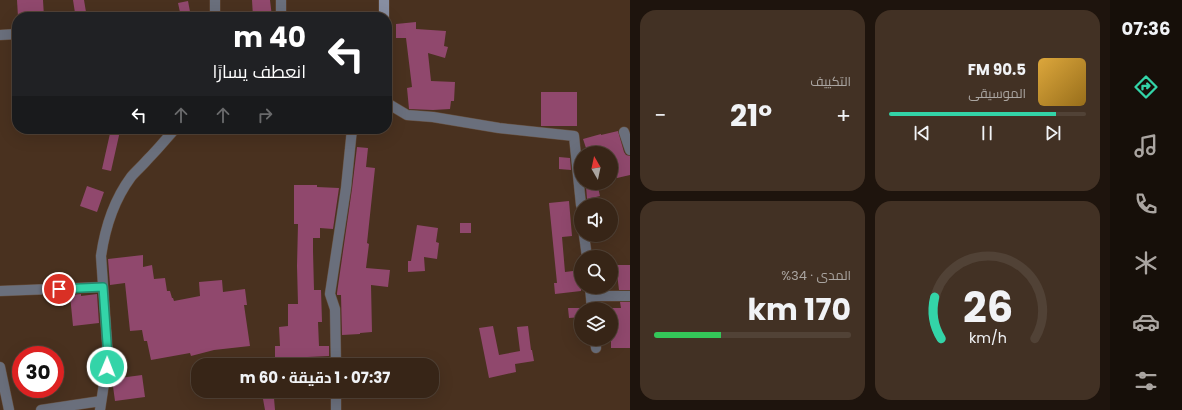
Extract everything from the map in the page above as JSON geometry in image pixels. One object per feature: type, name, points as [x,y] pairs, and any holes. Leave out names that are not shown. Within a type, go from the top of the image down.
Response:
[{"type":"street","points":[[215,0],[215,12]]},
{"type":"street","points":[[281,0],[281,12]]},
{"type":"street","points":[[384,0],[384,12]]},
{"type":"street","points":[[0,35],[12,34]]},
{"type":"street","points":[[392,106],[407,115],[433,117],[499,128],[574,136],[580,198]]},
{"type":"street","points":[[624,132],[630,150]]},
{"type":"street","points":[[41,410],[100,406],[108,357],[101,256],[107,224],[114,206],[131,177],[170,134]]},
{"type":"street","points":[[336,358],[335,309],[330,294],[346,188],[351,134]]},
{"type":"street","points":[[0,291],[103,287]]},
{"type":"street","points":[[614,294],[630,296]]},
{"type":"street","points":[[0,367],[9,410]]},
{"type":"street","points":[[336,398],[336,410]]},
{"type":"building","points":[[17,0],[43,0],[44,12],[18,12]]},
{"type":"building","points":[[73,0],[84,0],[86,12],[75,12]]},
{"type":"building","points":[[252,0],[270,0],[271,12],[253,12]]},
{"type":"building","points":[[188,1],[190,12],[180,12],[178,3]]},
{"type":"building","points":[[416,22],[416,29],[446,31],[444,46],[448,47],[445,58],[428,53],[431,81],[455,82],[454,101],[451,101],[450,109],[409,109],[407,88],[412,87],[406,38],[396,38],[396,24]]},
{"type":"building","points":[[541,92],[577,92],[577,126],[541,126]]},
{"type":"building","points":[[618,131],[624,152],[626,155],[630,156],[630,175],[618,178],[618,146],[585,146],[583,139]]},
{"type":"building","points":[[110,134],[119,134],[111,171],[102,169]]},
{"type":"building","points":[[357,147],[368,148],[366,167],[375,168],[367,243],[369,244],[366,268],[390,270],[388,287],[371,285],[372,332],[342,335],[341,295],[337,295],[337,293]]},
{"type":"building","points":[[559,157],[570,158],[571,170],[559,169]]},
{"type":"building","points":[[294,185],[317,185],[317,187],[339,188],[333,229],[320,228],[320,238],[313,238],[314,290],[321,290],[322,322],[318,322],[319,346],[329,346],[329,356],[275,358],[275,346],[280,346],[279,327],[288,326],[288,304],[298,304],[298,224],[294,224]]},
{"type":"building","points":[[87,186],[104,192],[97,212],[80,206]]},
{"type":"building","points":[[586,190],[599,190],[600,196],[587,198]]},
{"type":"building","points":[[569,201],[572,236],[562,237],[565,272],[574,271],[574,292],[555,294],[554,283],[557,283],[549,203]]},
{"type":"building","points":[[460,223],[471,223],[471,233],[460,233]]},
{"type":"building","points":[[417,225],[438,228],[436,242],[439,243],[437,259],[424,257],[425,271],[408,272],[408,261],[411,261]]},
{"type":"building","points":[[143,255],[143,267],[152,265],[154,279],[165,278],[167,291],[170,291],[174,301],[200,296],[199,282],[222,280],[223,292],[245,289],[247,305],[244,305],[250,346],[214,350],[191,356],[190,353],[151,360],[147,341],[144,341],[142,330],[130,331],[125,283],[110,285],[108,259]]},
{"type":"building","points":[[618,265],[630,265],[630,290],[619,290]]},
{"type":"building","points":[[81,294],[81,296],[97,294],[99,323],[73,326],[70,295]]},
{"type":"building","points":[[620,302],[630,302],[630,348],[611,348],[611,346],[618,346],[618,308],[621,308]]},
{"type":"building","points":[[568,308],[574,308],[574,318],[569,318]]},
{"type":"building","points":[[493,326],[499,355],[520,351],[517,327],[528,326],[534,361],[515,364],[516,372],[489,378],[479,328]]},
{"type":"building","points":[[142,375],[145,397],[115,401],[112,379]]},
{"type":"building","points":[[274,398],[275,410],[265,410],[263,399]]},
{"type":"route","points":[[59,289],[103,287],[108,357],[107,367]]}]
